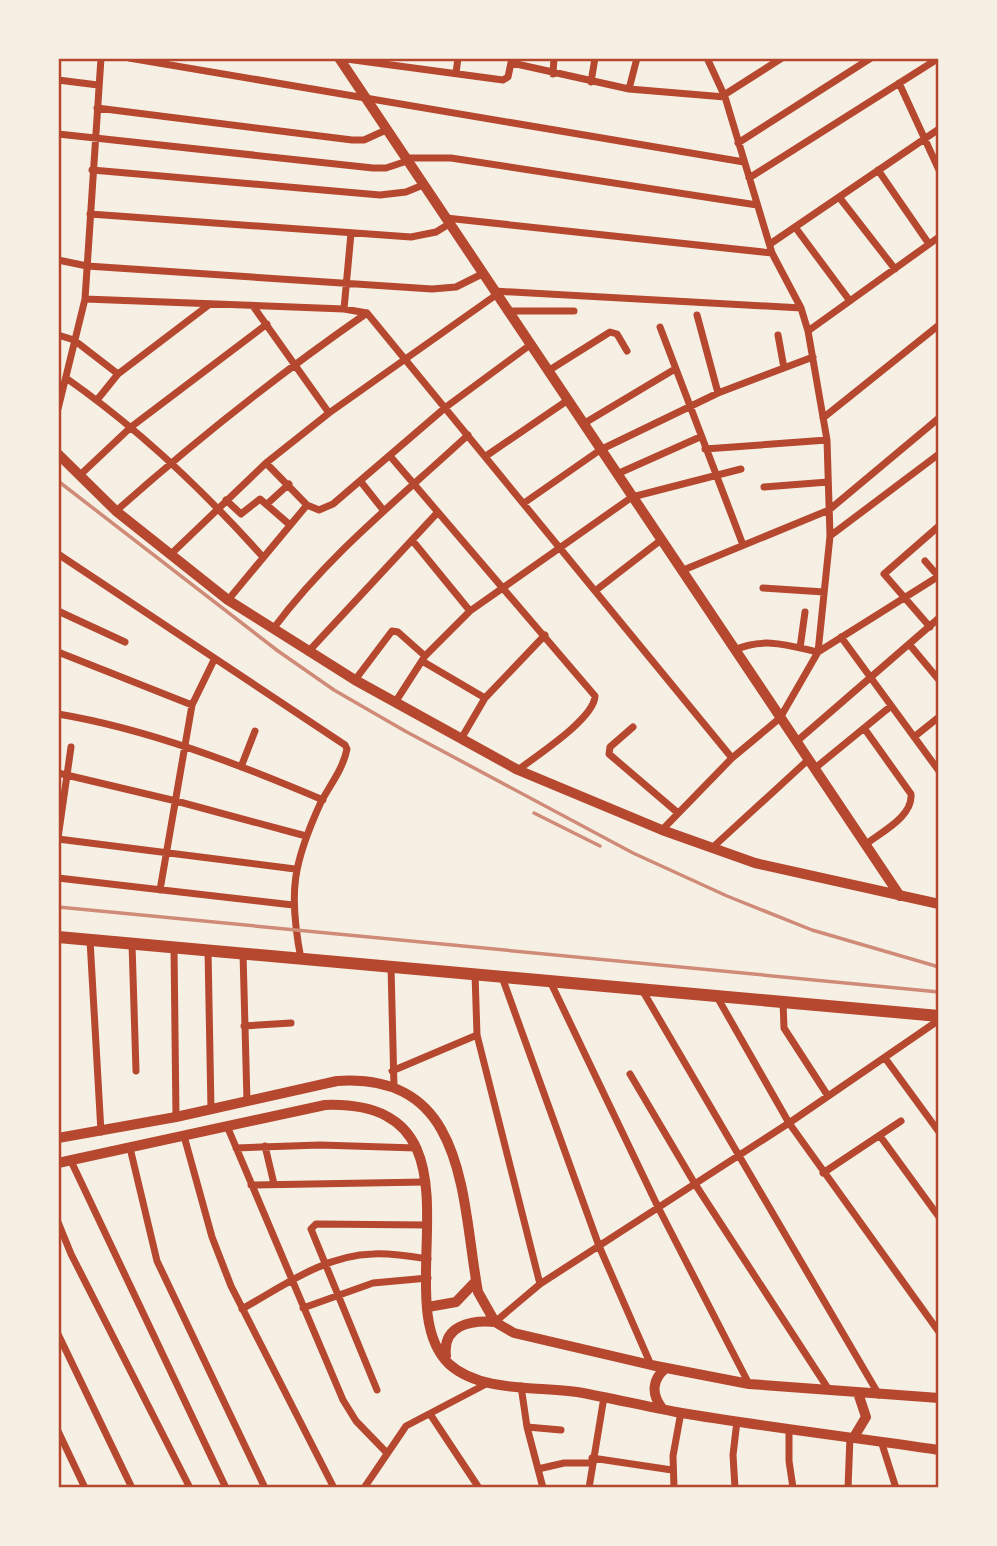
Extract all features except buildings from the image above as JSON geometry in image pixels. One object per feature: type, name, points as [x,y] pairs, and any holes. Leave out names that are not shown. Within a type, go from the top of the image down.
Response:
[{"type":"main road","points":[[58,937],[783,1001],[939,1018]]},
{"type":"street","points":[[58,409],[85,299],[101,58]]},
{"type":"street","points":[[129,58],[744,162]]},
{"type":"street","points":[[338,58],[900,896]]},
{"type":"street","points":[[338,58],[400,62],[456,73],[508,79],[512,60],[553,74],[629,89],[724,96],[782,58]]},
{"type":"street","points":[[456,73],[457,58]]},
{"type":"street","points":[[553,74],[554,58]]},
{"type":"street","points":[[591,82],[595,58]]},
{"type":"street","points":[[629,89],[637,58]]},
{"type":"street","points":[[662,830],[732,758],[780,718],[818,652],[830,536],[827,440],[808,331],[801,308],[772,253],[724,96],[707,58]]},
{"type":"street","points":[[738,143],[871,58]]},
{"type":"street","points":[[749,178],[939,58]]},
{"type":"street","points":[[58,80],[98,85]]},
{"type":"street","points":[[899,83],[938,166]]},
{"type":"street","points":[[97,108],[352,140],[364,140],[386,130]]},
{"type":"street","points":[[770,244],[939,129]]},
{"type":"street","points":[[58,134],[373,168],[386,168],[406,159],[451,158],[757,205]]},
{"type":"street","points":[[92,170],[380,195],[406,192],[423,185]]},
{"type":"street","points":[[878,170],[929,244]]},
{"type":"street","points":[[839,197],[895,269]]},
{"type":"street","points":[[90,214],[424,236],[447,221],[772,253]]},
{"type":"street","points":[[795,227],[850,301]]},
{"type":"street","points":[[344,309],[351,233]]},
{"type":"street","points":[[808,331],[939,237]]},
{"type":"street","points":[[58,260],[87,266],[444,289],[482,274]]},
{"type":"street","points":[[170,555],[266,463],[495,293],[801,308]]},
{"type":"street","points":[[85,299],[344,309],[367,313],[732,758]]},
{"type":"street","points":[[97,400],[118,374],[210,304]]},
{"type":"street","points":[[253,306],[329,414]]},
{"type":"street","points":[[507,311],[574,311]]},
{"type":"street","points":[[116,510],[170,462],[294,365],[367,313]]},
{"type":"street","points":[[697,315],[718,393]]},
{"type":"street","points":[[79,475],[131,427],[267,324]]},
{"type":"street","points":[[823,418],[939,325]]},
{"type":"street","points":[[660,327],[688,407],[744,545]]},
{"type":"street","points":[[548,371],[610,332],[617,334],[626,351]]},
{"type":"street","points":[[58,335],[74,340],[118,374]]},
{"type":"street","points":[[778,335],[784,368]]},
{"type":"street","points":[[266,463],[307,505],[316,510],[328,508],[446,407],[530,345]]},
{"type":"street","points":[[524,503],[600,450],[718,393],[813,357]]},
{"type":"street","points":[[583,424],[675,369]]},
{"type":"street","points":[[66,378],[131,427],[170,462],[218,507],[262,556]]},
{"type":"street","points":[[486,456],[568,400]]},
{"type":"street","points":[[681,571],[829,510],[939,418]]},
{"type":"street","points":[[273,629],[307,583],[468,435]]},
{"type":"street","points":[[617,474],[700,437]]},
{"type":"street","points":[[705,449],[827,440]]},
{"type":"street","points":[[58,454],[116,510],[228,600],[355,680],[518,770],[662,830],[755,863],[939,904]]},
{"type":"street","points":[[830,536],[939,454]]},
{"type":"street","points":[[390,456],[416,483],[592,691],[595,699],[582,719],[518,770]]},
{"type":"street","points":[[396,701],[424,659],[470,611],[632,497],[741,469]]},
{"type":"street","points":[[361,482],[384,511]]},
{"type":"street","points":[[764,487],[828,482]]},
{"type":"street","points":[[267,504],[289,484]]},
{"type":"street","points":[[226,500],[240,514],[258,499],[290,525]]},
{"type":"street","points":[[228,600],[307,505]]},
{"type":"street","points":[[309,652],[438,512]]},
{"type":"street","points":[[930,627],[885,578],[885,572],[939,526]]},
{"type":"street","points":[[412,540],[470,611]]},
{"type":"street","points":[[595,591],[661,540]]},
{"type":"street","points":[[58,554],[345,745],[346,756],[306,836],[295,869],[293,905],[301,958]]},
{"type":"street","points":[[734,650],[758,641],[818,652],[939,577],[925,561]]},
{"type":"street","points":[[763,587],[824,592]]},
{"type":"street","points":[[58,611],[125,642]]},
{"type":"street","points":[[800,648],[805,612]]},
{"type":"street","points":[[796,741],[939,620]]},
{"type":"street","points":[[355,680],[393,631],[398,632],[424,659],[485,698]]},
{"type":"street","points":[[461,739],[485,698],[545,635]]},
{"type":"street","points":[[841,637],[939,771]]},
{"type":"street","points":[[909,644],[939,680]]},
{"type":"street","points":[[58,652],[192,705]]},
{"type":"street","points":[[160,890],[192,705],[214,660]]},
{"type":"street","points":[[712,848],[811,764],[864,729],[891,706]]},
{"type":"street","points":[[58,714],[100,721],[185,748],[323,800]]},
{"type":"street","points":[[914,737],[939,717]]},
{"type":"street","points":[[632,727],[608,749],[608,754],[678,813]]},
{"type":"street","points":[[864,729],[911,794],[908,811],[865,845]]},
{"type":"street","points":[[241,767],[255,731]]},
{"type":"street","points":[[71,747],[58,838],[295,869]]},
{"type":"street","points":[[58,773],[176,800],[306,836]]},
{"type":"street","points":[[58,878],[293,905]]},
{"type":"street","points":[[90,940],[101,1132]]},
{"type":"street","points":[[132,944],[136,1071]]},
{"type":"street","points":[[174,948],[176,1117]]},
{"type":"street","points":[[208,950],[211,1109]]},
{"type":"street","points":[[243,953],[247,1101]]},
{"type":"street","points":[[391,966],[394,1087]]},
{"type":"street","points":[[475,974],[477,1035],[540,1284]]},
{"type":"street","points":[[501,976],[599,1245],[651,1365]]},
{"type":"street","points":[[550,980],[658,1207],[749,1384]]},
{"type":"street","points":[[641,988],[879,1395]]},
{"type":"street","points":[[716,995],[789,1123],[939,1332]]},
{"type":"street","points":[[783,1001],[784,1028],[828,1096]]},
{"type":"street","points":[[448,1363],[445,1345],[453,1330],[466,1323],[495,1322],[540,1284],[789,1123],[939,1018]]},
{"type":"street","points":[[244,1027],[291,1023]]},
{"type":"street","points":[[392,1071],[477,1035]]},
{"type":"street","points":[[885,1058],[939,1132]]},
{"type":"street","points":[[630,1074],[695,1184],[830,1391]]},
{"type":"street","points":[[58,1138],[176,1117],[337,1081],[356,1080],[394,1087],[427,1109],[453,1150],[481,1302],[495,1322],[514,1333],[651,1365],[749,1384],[939,1398]]},
{"type":"street","points":[[58,1163],[325,1105],[351,1106],[390,1121],[412,1139],[425,1182],[428,1307],[433,1335],[448,1363],[489,1383],[604,1397],[737,1421],[939,1450]]},
{"type":"street","points":[[823,1173],[901,1121]]},
{"type":"street","points":[[227,1126],[291,1282],[349,1410],[387,1453]]},
{"type":"street","points":[[184,1136],[212,1237],[242,1309],[334,1488]]},
{"type":"street","points":[[880,1136],[939,1217]]},
{"type":"street","points":[[265,1146],[274,1184]]},
{"type":"street","points":[[130,1148],[157,1261],[265,1488]]},
{"type":"street","points":[[236,1148],[415,1148]]},
{"type":"street","points":[[71,1161],[226,1488]]},
{"type":"street","points":[[251,1185],[425,1182]]},
{"type":"street","points":[[58,1222],[71,1254],[190,1488]]},
{"type":"street","points":[[377,1390],[323,1265],[312,1227],[316,1224],[427,1224]]},
{"type":"street","points":[[242,1309],[323,1265],[372,1254],[428,1259]]},
{"type":"street","points":[[303,1308],[373,1283],[428,1278]]},
{"type":"street","points":[[428,1307],[456,1302],[476,1281]]},
{"type":"street","points":[[58,1334],[132,1488]]},
{"type":"street","points":[[662,1408],[654,1390],[657,1378],[666,1368]]},
{"type":"street","points":[[364,1488],[406,1426],[489,1383]]},
{"type":"street","points":[[521,1386],[527,1427],[543,1488]]},
{"type":"street","points":[[848,1488],[852,1437],[866,1417],[858,1393]]},
{"type":"street","points":[[589,1488],[604,1397]]},
{"type":"street","points":[[674,1488],[673,1470],[681,1412]]},
{"type":"street","points":[[430,1414],[479,1488]]},
{"type":"street","points":[[735,1488],[733,1455],[737,1421]]},
{"type":"street","points":[[527,1427],[561,1430]]},
{"type":"street","points":[[789,1429],[789,1461],[793,1488]]},
{"type":"street","points":[[58,1430],[85,1488]]},
{"type":"street","points":[[881,1441],[896,1488]]},
{"type":"street","points":[[538,1469],[564,1463],[592,1461],[673,1470]]},
{"type":"railway","points":[[58,481],[278,651],[334,690],[405,731],[633,853],[727,896],[812,930],[939,967]]},
{"type":"railway","points":[[534,813],[600,846]]},
{"type":"railway","points":[[58,907],[939,992]]}]
